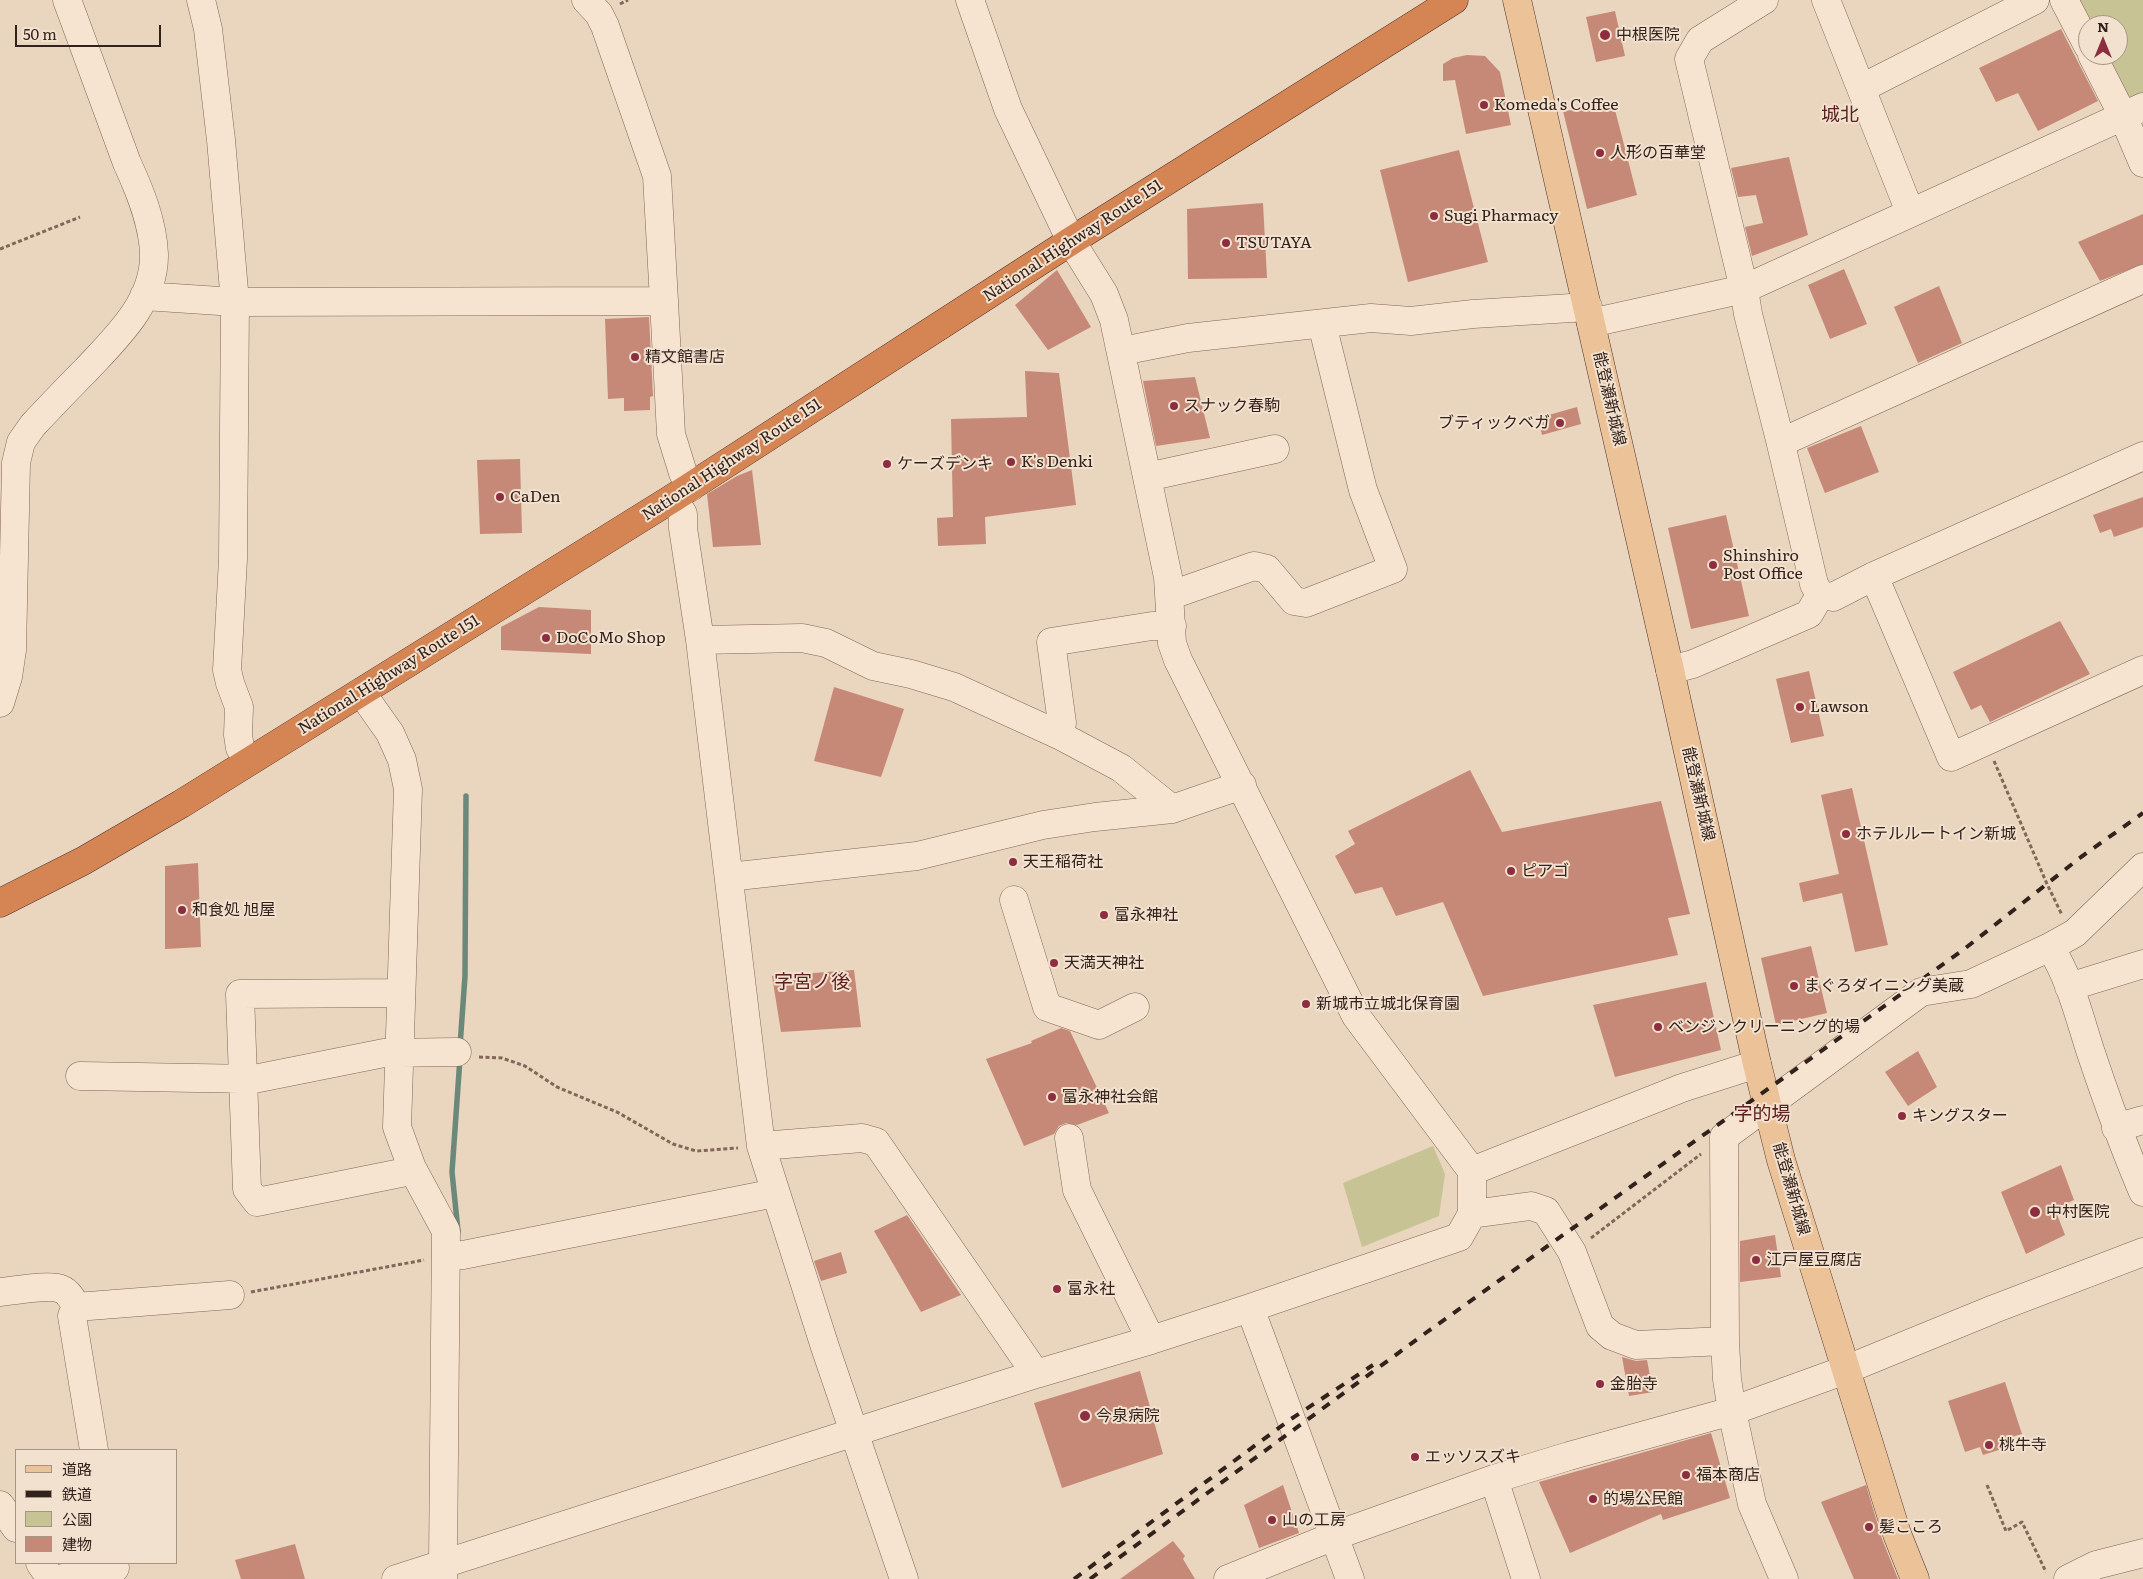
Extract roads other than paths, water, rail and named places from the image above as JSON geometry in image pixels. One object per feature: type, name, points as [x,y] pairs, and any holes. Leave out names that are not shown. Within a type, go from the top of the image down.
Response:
[{"type":"highway","name":"National Highway Route 151","points":[[0,903],[83,861],[248,762],[682,493],[1071,241],[1454,0]]},
{"type":"main road","name":"能登瀬新城線","points":[[1516,0],[1590,315],[1757,1064],[1781,1160],[1897,1534],[1915,1579]]},
{"type":"street","points":[[0,704],[8,677],[12,650],[16,463],[21,442],[33,425],[118,335],[136,312],[152,272],[154,254],[150,227],[138,186],[127,163],[67,0]]},
{"type":"street","points":[[201,0],[208,29],[220,131],[235,302],[233,559],[227,670],[239,707],[238,735],[240,748],[248,762]]},
{"type":"street","points":[[586,0],[599,14],[605,26],[657,176],[671,434],[683,473],[682,528],[700,640],[761,1146],[854,1434],[904,1579]]},
{"type":"street","points":[[396,1579],[449,1566],[1036,1374],[1250,1308],[1459,1237],[1472,1214],[1472,1171],[1356,1016],[1178,660],[1172,643],[1170,593],[1122,351],[1114,320],[1104,294],[1071,241],[1008,109],[970,0]]},
{"type":"street","points":[[1764,0],[1700,40],[1689,59],[1744,289],[1748,314],[1814,584],[1820,594]]},
{"type":"street","points":[[1826,0],[1910,212]]},
{"type":"street","points":[[1862,88],[2035,0]]},
{"type":"street","points":[[2064,0],[2078,27]]},
{"type":"street","points":[[2099,65],[2133,111],[2143,163]]},
{"type":"street","points":[[1122,351],[1188,338],[1371,318],[1411,321],[1473,314],[1590,315],[1744,289],[2133,111]]},
{"type":"street","points":[[1780,440],[1793,437],[2143,279]]},
{"type":"street","points":[[144,296],[235,302],[664,301]]},
{"type":"street","points":[[1170,593],[1180,592],[1254,566],[1268,569],[1294,601],[1306,603],[1393,569],[1363,490],[1322,324]]},
{"type":"street","points":[[1147,476],[1275,449]]},
{"type":"street","points":[[1820,594],[1833,596],[2143,456]]},
{"type":"street","points":[[1874,576],[1951,757],[2143,670]]},
{"type":"street","points":[[1670,670],[1693,664],[1809,614],[1820,594]]},
{"type":"street","points":[[1059,735],[1062,723],[1051,642],[1152,626],[1172,626]]},
{"type":"street","points":[[700,640],[802,638],[826,643],[872,666],[911,674],[954,687],[1059,735],[1121,768],[1172,809]]},
{"type":"street","points":[[361,692],[390,733],[402,760],[408,789],[397,1127],[412,1168],[446,1231],[455,1255],[449,1566]]},
{"type":"street","points":[[729,877],[917,856],[1043,825],[1095,817],[1172,809],[1242,785]]},
{"type":"street","points":[[1784,1579],[1752,1504],[1727,1379],[1725,1341],[1724,1137],[1921,992],[1971,984],[2050,947],[2075,933],[2143,867]]},
{"type":"street","points":[[1014,900],[1047,1007],[1099,1025],[1135,1007]]},
{"type":"street","points":[[2050,947],[2057,958],[2069,987],[2116,1128],[2143,1192]]},
{"type":"street","points":[[2069,987],[2143,964]]},
{"type":"street","points":[[401,993],[240,994],[247,1189],[257,1202],[401,1173],[412,1168]]},
{"type":"street","points":[[80,1076],[254,1079],[384,1053],[466,1054]]},
{"type":"street","points":[[1472,1171],[1682,1088],[1757,1064]]},
{"type":"street","points":[[2116,1128],[2143,1120]]},
{"type":"street","points":[[761,1146],[862,1138],[876,1142],[1036,1374]]},
{"type":"street","points":[[1069,1138],[1077,1190],[1151,1340]]},
{"type":"street","points":[[455,1255],[775,1193]]},
{"type":"street","points":[[1472,1214],[1531,1206],[1546,1211],[1572,1252],[1600,1326],[1612,1336],[1636,1345],[1725,1341]]},
{"type":"street","points":[[1228,1579],[1334,1536],[1494,1479],[1568,1456],[1732,1411],[1845,1370],[1994,1309],[2143,1252]]},
{"type":"street","points":[[0,1292],[61,1289],[69,1295],[76,1307]]},
{"type":"street","points":[[76,1307],[230,1296]]},
{"type":"street","points":[[76,1307],[72,1316],[94,1449]]},
{"type":"street","points":[[1250,1308],[1350,1579]]},
{"type":"street","points":[[1494,1479],[1526,1579]]},
{"type":"street","points":[[0,1505],[15,1527]]},
{"type":"street","points":[[2068,1579],[2096,1565],[2143,1553]]},
{"type":"street","points":[[41,1564],[51,1579]]},
{"type":"street","points":[[58,1579],[115,1568],[114,1564]]},
{"type":"waterway","points":[[460,1046],[465,976],[466,796]]},
{"type":"waterway","points":[[458,1231],[452,1172],[460,1058]]},
{"type":"railway","points":[[1090,1579],[1427,1332],[1963,950],[2081,857],[2143,813]]},
{"type":"railway","points":[[1074,1579],[1291,1419],[1373,1365]]},
{"type":"place","name":"中根医院","points":[[1605,35]]},
{"type":"place","name":"Komeda's Coffee","points":[[1484,105]]},
{"type":"place","name":"人形の百華堂","points":[[1600,153]]},
{"type":"place","name":"Sugi Pharmacy","points":[[1434,216]]},
{"type":"place","name":"TSUTAYA","points":[[1226,243]]},
{"type":"place","name":"精文館書店","points":[[635,357]]},
{"type":"place","name":"スナック春駒","points":[[1174,406]]},
{"type":"place","name":"ブティックベガ","points":[[1560,423]]},
{"type":"place","name":"K's Denki","points":[[1011,462]]},
{"type":"place","name":"ケーズデンキ","points":[[887,464]]},
{"type":"place","name":"CaDen","points":[[500,497]]},
{"type":"place","name":"Shinshiro Post Office","points":[[1713,565]]},
{"type":"place","name":"DoCoMo Shop","points":[[546,638]]},
{"type":"place","name":"Lawson","points":[[1800,707]]},
{"type":"place","name":"ホテルルートイン新城","points":[[1846,834]]},
{"type":"place","name":"天王稲荷社","points":[[1013,862]]},
{"type":"place","name":"ピアゴ","points":[[1511,871]]},
{"type":"place","name":"和食処 旭屋","points":[[182,910]]},
{"type":"place","name":"富永神社","points":[[1104,915]]},
{"type":"place","name":"天満天神社","points":[[1054,963]]},
{"type":"place","name":"まぐろダイニング美蔵","points":[[1794,986]]},
{"type":"place","name":"新城市立城北保育園","points":[[1306,1004]]},
{"type":"place","name":"ベンジンクリーニング的場","points":[[1658,1027]]},
{"type":"place","name":"富永神社会館","points":[[1052,1097]]},
{"type":"place","name":"キングスター","points":[[1902,1116]]},
{"type":"place","name":"中村医院","points":[[2035,1212]]},
{"type":"place","name":"江戸屋豆腐店","points":[[1756,1260]]},
{"type":"place","name":"富永社","points":[[1057,1289]]},
{"type":"place","name":"金胎寺","points":[[1600,1384]]},
{"type":"place","name":"今泉病院","points":[[1085,1416]]},
{"type":"place","name":"桃牛寺","points":[[1989,1445]]},
{"type":"place","name":"エッソスズキ","points":[[1415,1457]]},
{"type":"place","name":"福本商店","points":[[1686,1475]]},
{"type":"place","name":"的場公民館","points":[[1593,1499]]},
{"type":"place","name":"山の工房","points":[[1272,1520]]},
{"type":"place","name":"髪こころ","points":[[1869,1527]]},
{"type":"district","name":"城北","points":[[1840,115]]},
{"type":"district","name":"字宮ノ後","points":[[812,982]]},
{"type":"district","name":"字的場","points":[[1762,1114]]}]
